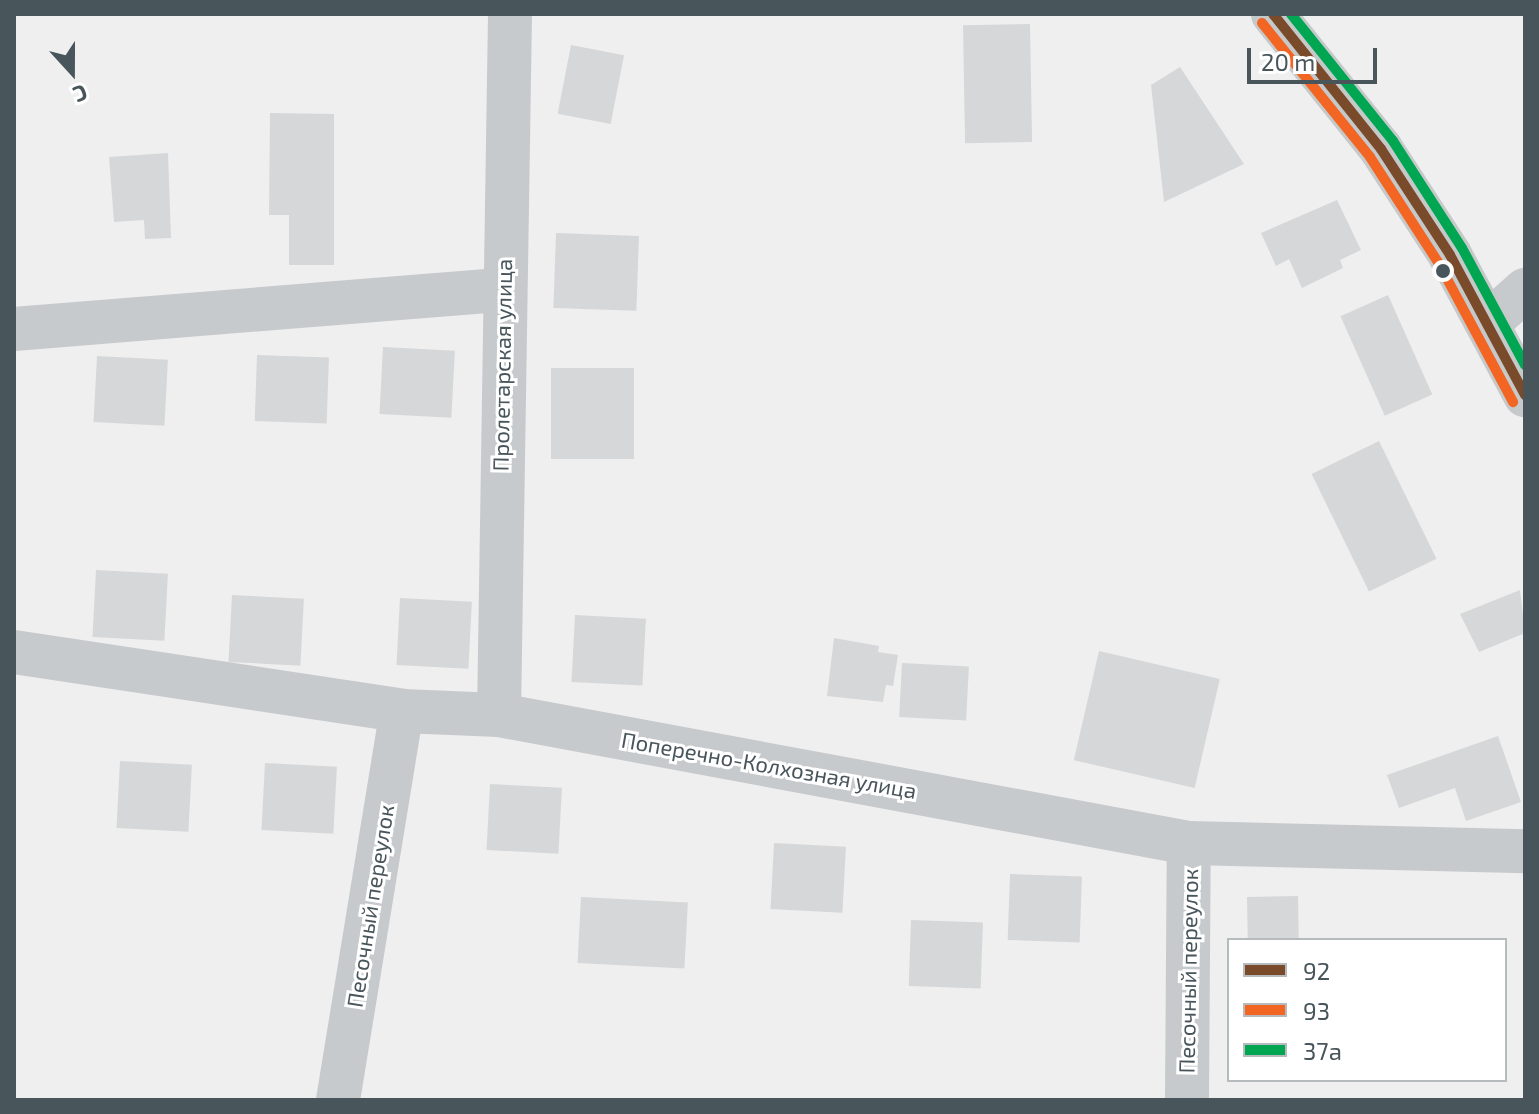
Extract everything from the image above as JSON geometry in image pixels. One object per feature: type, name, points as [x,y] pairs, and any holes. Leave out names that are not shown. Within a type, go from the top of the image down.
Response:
[{"type":"main road","points":[[1273,14],[1381,149],[1488,323],[1525,395]]},
{"type":"street","name":"Пролетарская улица","points":[[499,715],[502,290],[510,14]]},
{"type":"street","points":[[14,329],[502,290]]},
{"type":"street","points":[[1488,323],[1525,290]]},
{"type":"street","name":"Поперечно-Колхозная улица","points":[[14,652],[402,711],[499,715],[1189,843],[1525,851]]},
{"type":"street","name":"Песочный переулок","points":[[338,1100],[402,711]]},
{"type":"street","name":"Песочный переулок","points":[[1187,1100],[1189,843]]},
{"type":"building","points":[[1030,24],[1032,142],[965,143],[963,25]]},
{"type":"building","points":[[571,45],[624,55],[611,124],[558,114]]},
{"type":"building","points":[[1180,67],[1244,164],[1164,202],[1151,85]]},
{"type":"building","points":[[270,113],[334,114],[334,265],[289,265],[289,215],[269,215]]},
{"type":"building","points":[[168,153],[171,238],[145,239],[144,220],[114,222],[109,157]]},
{"type":"building","points":[[1337,200],[1361,250],[1340,260],[1343,268],[1302,288],[1289,259],[1276,266],[1261,233]]},
{"type":"building","points":[[556,233],[639,236],[636,311],[553,308]]},
{"type":"building","points":[[1388,295],[1432,395],[1385,416],[1340,316]]},
{"type":"building","points":[[383,347],[455,351],[451,418],[379,414]]},
{"type":"building","points":[[257,355],[329,358],[327,423],[255,421]]},
{"type":"building","points":[[97,356],[168,360],[164,426],[94,422]]},
{"type":"building","points":[[551,368],[634,368],[634,459],[551,459]]},
{"type":"building","points":[[1379,441],[1436,559],[1369,592],[1312,474]]},
{"type":"building","points":[[96,570],[168,574],[164,641],[92,637]]},
{"type":"building","points":[[1520,590],[1525,633],[1479,652],[1460,614]]},
{"type":"building","points":[[232,595],[304,599],[300,666],[228,662]]},
{"type":"building","points":[[400,598],[472,602],[468,669],[396,665]]},
{"type":"building","points":[[575,615],[646,619],[642,686],[571,682]]},
{"type":"building","points":[[834,638],[879,646],[878,652],[898,655],[893,686],[886,685],[883,702],[827,696]]},
{"type":"building","points":[[1099,651],[1220,679],[1195,788],[1074,760]]},
{"type":"building","points":[[902,663],[969,667],[966,720],[899,717]]},
{"type":"building","points":[[1498,736],[1521,802],[1466,821],[1455,788],[1399,808],[1387,775]]},
{"type":"building","points":[[120,761],[192,765],[188,832],[116,828]]},
{"type":"building","points":[[265,763],[337,767],[333,834],[261,830]]},
{"type":"building","points":[[490,784],[562,788],[558,854],[487,850]]},
{"type":"building","points":[[774,843],[846,847],[842,913],[771,909]]},
{"type":"building","points":[[1010,874],[1082,877],[1080,942],[1008,940]]},
{"type":"building","points":[[1298,896],[1299,938],[1248,938],[1247,897]]},
{"type":"building","points":[[581,897],[688,903],[684,969],[578,963]]},
{"type":"building","points":[[911,920],[983,923],[981,988],[909,986]]},
{"type":"transit line","name":"92","points":[[1273,14],[1381,149],[1450,255],[1525,395]]},
{"type":"transit line","name":"37а","points":[[1291,14],[1393,141],[1462,248],[1525,365]]},
{"type":"transit line","name":"93","points":[[1262,23],[1370,157],[1438,262],[1513,402]]}]
